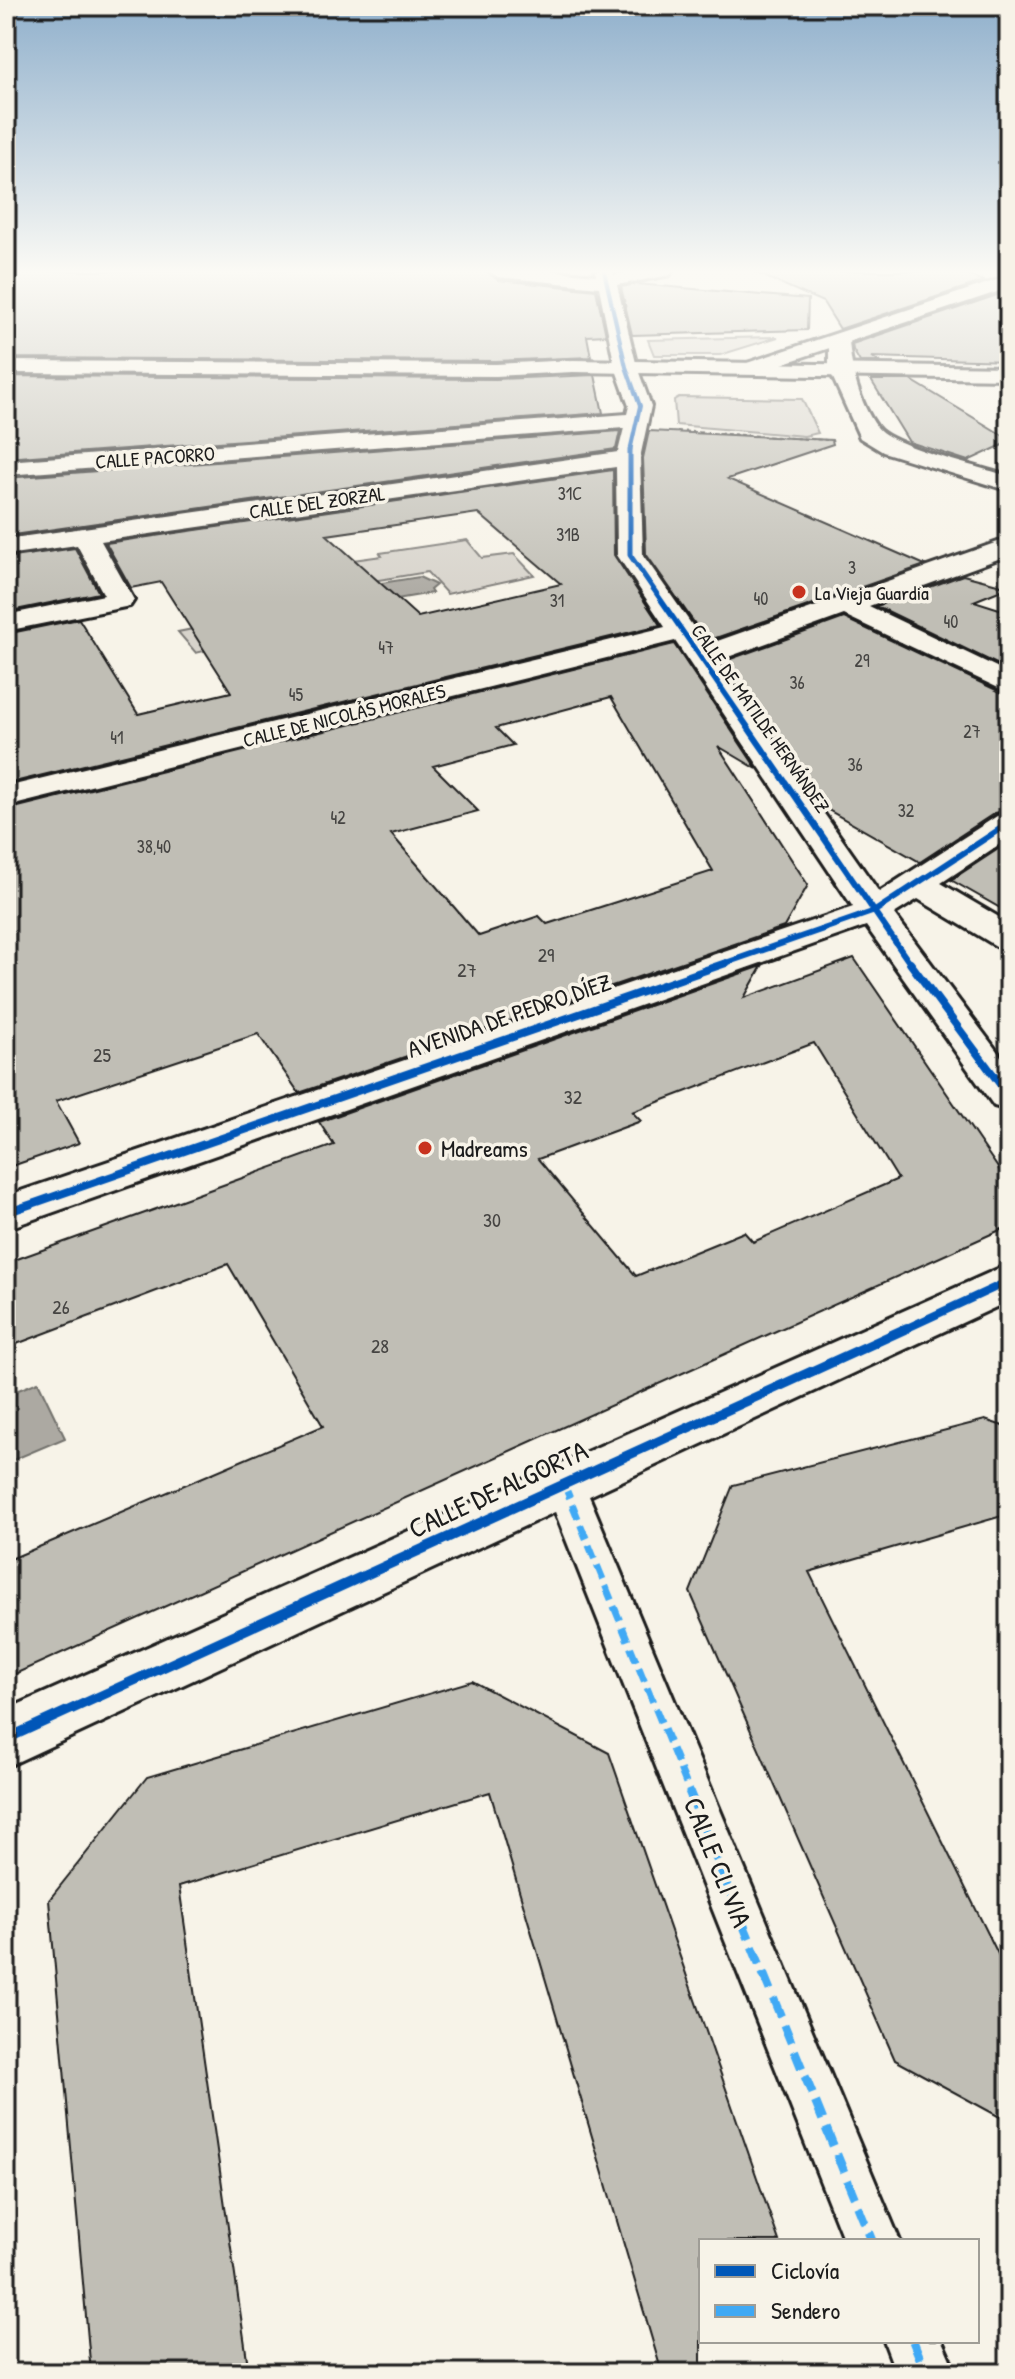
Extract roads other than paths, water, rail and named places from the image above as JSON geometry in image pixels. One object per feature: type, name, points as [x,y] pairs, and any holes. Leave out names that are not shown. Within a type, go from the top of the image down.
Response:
[{"type":"street","name":"CALLE DE MATILDE HERNÁNDEZ","points":[[631,382],[640,406],[628,458],[630,555],[875,911],[1009,1096]]},
{"type":"street","points":[[846,382],[868,433],[884,443],[1009,484]]},
{"type":"street","points":[[976,382],[1009,384]]},
{"type":"street","name":"CALLE PACORRO","points":[[6,468],[637,424]]},
{"type":"street","name":"CALLE DEL ZORZAL","points":[[6,547],[628,458]]},
{"type":"street","points":[[6,623],[120,600],[85,535]]},
{"type":"street","points":[[699,658],[1009,546]]},
{"type":"street","points":[[845,605],[1009,684]]},
{"type":"street","name":"CALLE DE NICOLÁS MORALES","points":[[6,797],[682,631]]},
{"type":"street","name":"AVENIDA DE PEDRO DÍEZ","points":[[6,1213],[875,911],[1009,823]]},
{"type":"street","points":[[916,883],[1009,938]]},
{"type":"street","name":"CALLE DE ALGORTA","points":[[6,1739],[1009,1281]]},
{"type":"street","name":"CALLE CLIVIA","points":[[564,1484],[871,2239]]},
{"type":"street","points":[[914,2343],[926,2373]]},
{"type":"place","name":"La Vieja Guardia","points":[[799,592]]},
{"type":"place","name":"Madreams","points":[[425,1148]]}]
